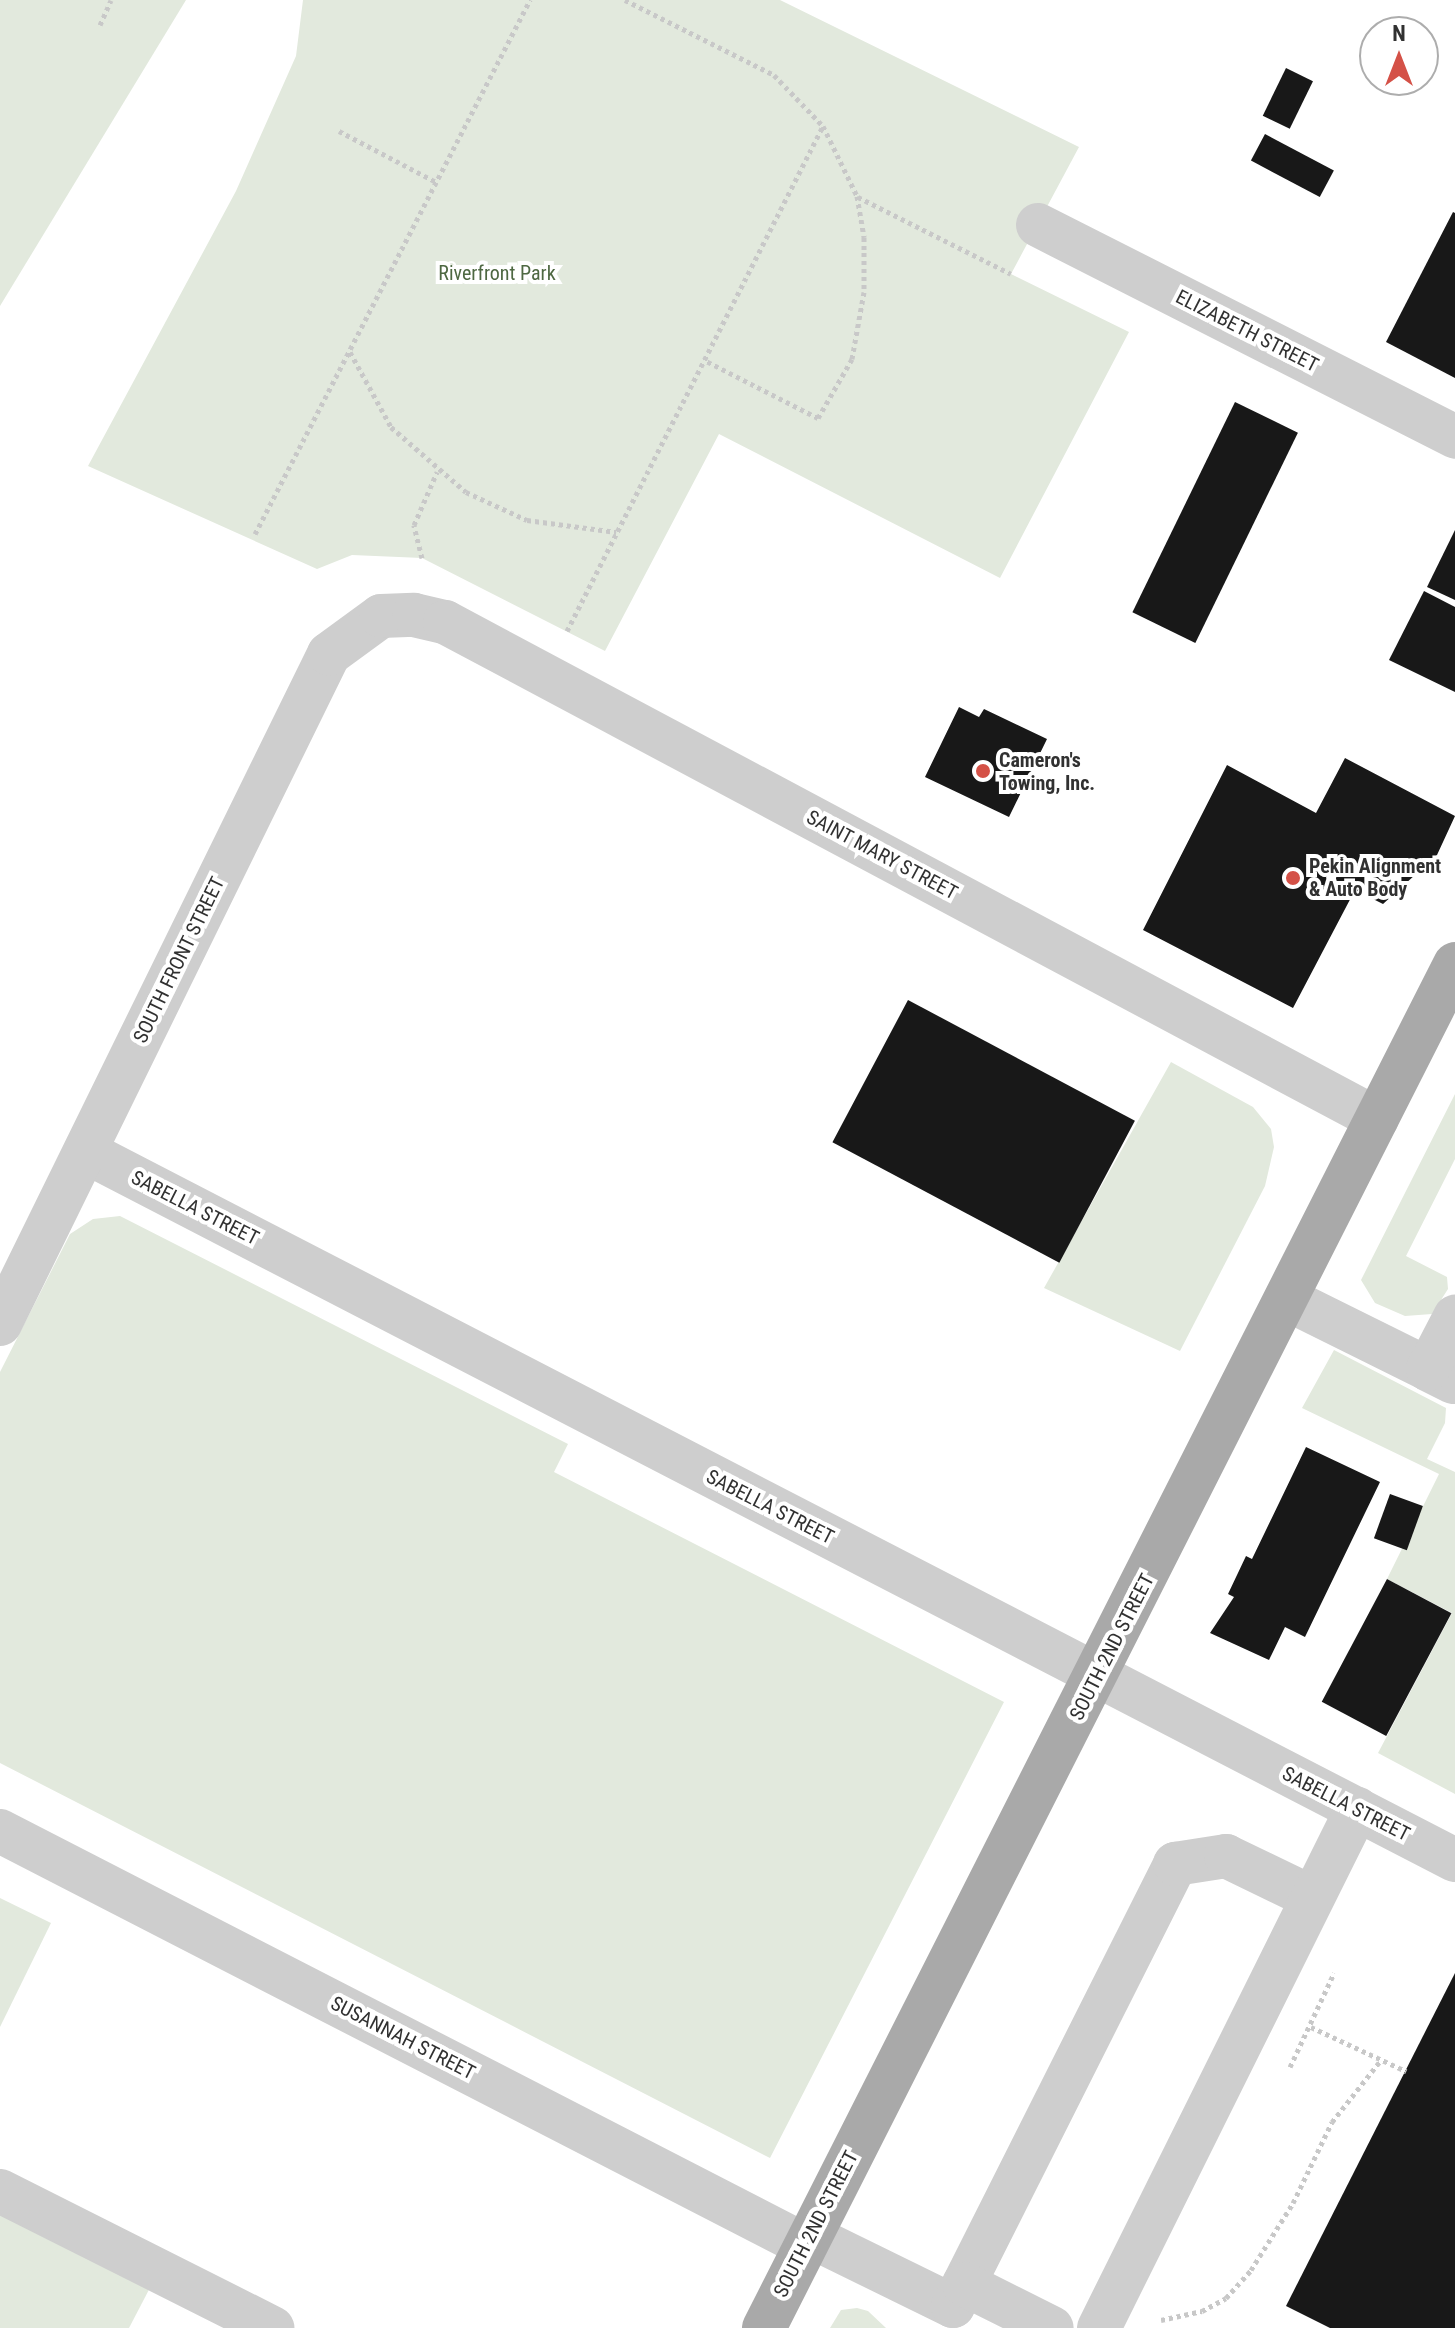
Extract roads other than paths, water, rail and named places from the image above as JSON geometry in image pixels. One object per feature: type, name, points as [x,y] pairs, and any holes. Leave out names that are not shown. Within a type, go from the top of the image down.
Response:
[{"type":"main road","name":"SOUTH 2ND STREET","points":[[764,2328],[1097,1677],[1455,964]]},
{"type":"street","name":"ELIZABETH STREET","points":[[1038,225],[1455,437]]},
{"type":"street","name":"SAINT MARY STREET","points":[[381,616],[414,615],[445,622],[1377,1119]]},
{"type":"street","name":"SOUTH FRONT STREET","points":[[0,1324],[329,654],[381,616]]},
{"type":"street","name":"SABELLA STREET","points":[[86,1152],[1455,1860]]},
{"type":"street","points":[[1287,1299],[1441,1376],[1455,1317]]},
{"type":"street","points":[[1099,2328],[1357,1809]]},
{"type":"street","name":"SUSANNAH STREET","points":[[0,1831],[808,2241],[953,2306],[964,2284]]},
{"type":"street","points":[[1052,2328],[964,2284],[1175,1864],[1226,1856],[1311,1897]]},
{"type":"street","points":[[0,2191],[272,2328]]},
{"type":"place","name":"Cameron's Towing, Inc.","points":[[983,771]]},
{"type":"place","name":"Pekin Alignment & Auto Body","points":[[1293,878]]},
{"type":"park label","name":"Riverfront Park","points":[[497,273]]}]
